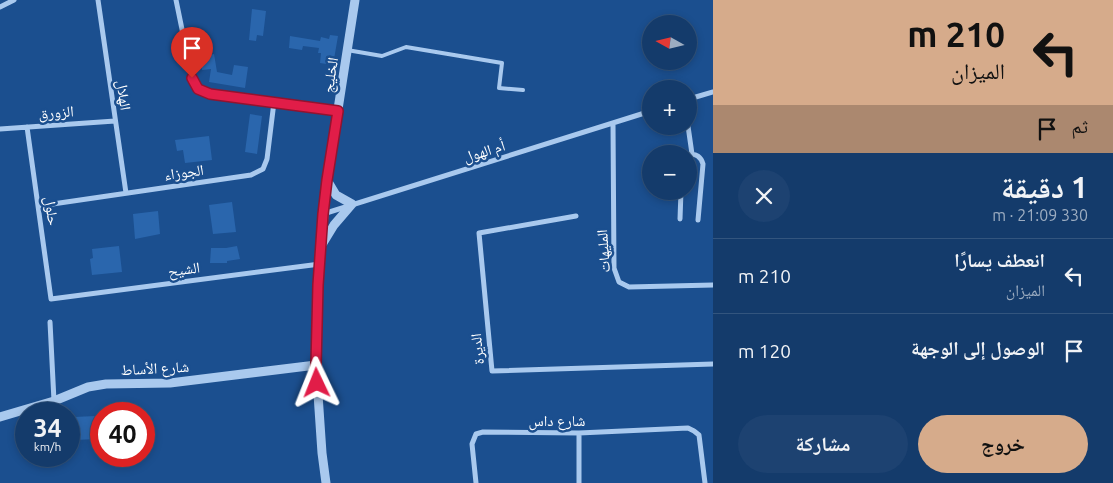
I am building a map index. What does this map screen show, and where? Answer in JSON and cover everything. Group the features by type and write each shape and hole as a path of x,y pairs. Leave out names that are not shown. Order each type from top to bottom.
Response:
{"street":[{"path":"0,7 14,0"},
{"name":"الهلال","path":"98,0 126,193"},
{"path":"176,0 192,78 198,89 210,94 338,111"},
{"name":"الخليج","path":"326,483 316,365 323,214 355,0"},
{"path":"697,97 713,92"},
{"name":"الجوزاء","path":"39,206 251,175 263,169 267,159 274,102"},
{"name":"أم الهول","path":"323,214 642,114"},
{"name":"الزورق","path":"0,129 115,121"},
{"name":"المليهات","path":"613,123 614,268 619,282 629,287 713,285"},
{"name":"حلول","path":"27,127 51,299"},
{"path":"697,156 703,164 698,220"},
{"path":"321,248 334,225 352,204 336,194 327,180"},
{"path":"680,220 681,200"},
{"name":"الديرة","path":"576,216 479,233 492,371 713,364"},
{"name":"الشيح","path":"51,299 320,264"},
{"path":"50,322 54,400"},
{"name":"شارع الأساط","path":"0,417 88,387 106,384 170,383 316,365"},
{"name":"شارع داس","path":"476,483 472,444 476,434 483,432 579,433 688,428 694,430 698,435 705,483"},
{"path":"579,433 579,483"}],"lane":[{"path":"348,50 382,56 406,47 502,63 499,88 523,90"}],"building":[{"path":"252,9 266,11 263,36 257,35 256,41 249,40"},
{"path":"330,35 338,36 333,65 320,63 321,53 318,53 319,48 303,46 302,50 289,48 290,36 320,41 321,37 329,39"},
{"path":"214,54 217,72 232,75 234,65 248,67 245,88 209,82 211,69 202,70 200,57"},
{"path":"250,114 262,116 257,154 245,152"},
{"path":"209,136 212,160 185,163 183,150 177,151 175,140"},
{"path":"232,202 236,232 213,234 209,205"},
{"path":"158,211 160,234 135,239 133,214"},
{"path":"119,246 122,272 92,275 90,259 93,258 92,249"},
{"path":"237,246 240,259 227,261 227,263 210,263 211,248"},
{"path":"90,416 90,439 80,440 80,417"}],"route":[{"path":"192,78 198,89 210,94 338,111 323,214 318,285 317,383"}]}
